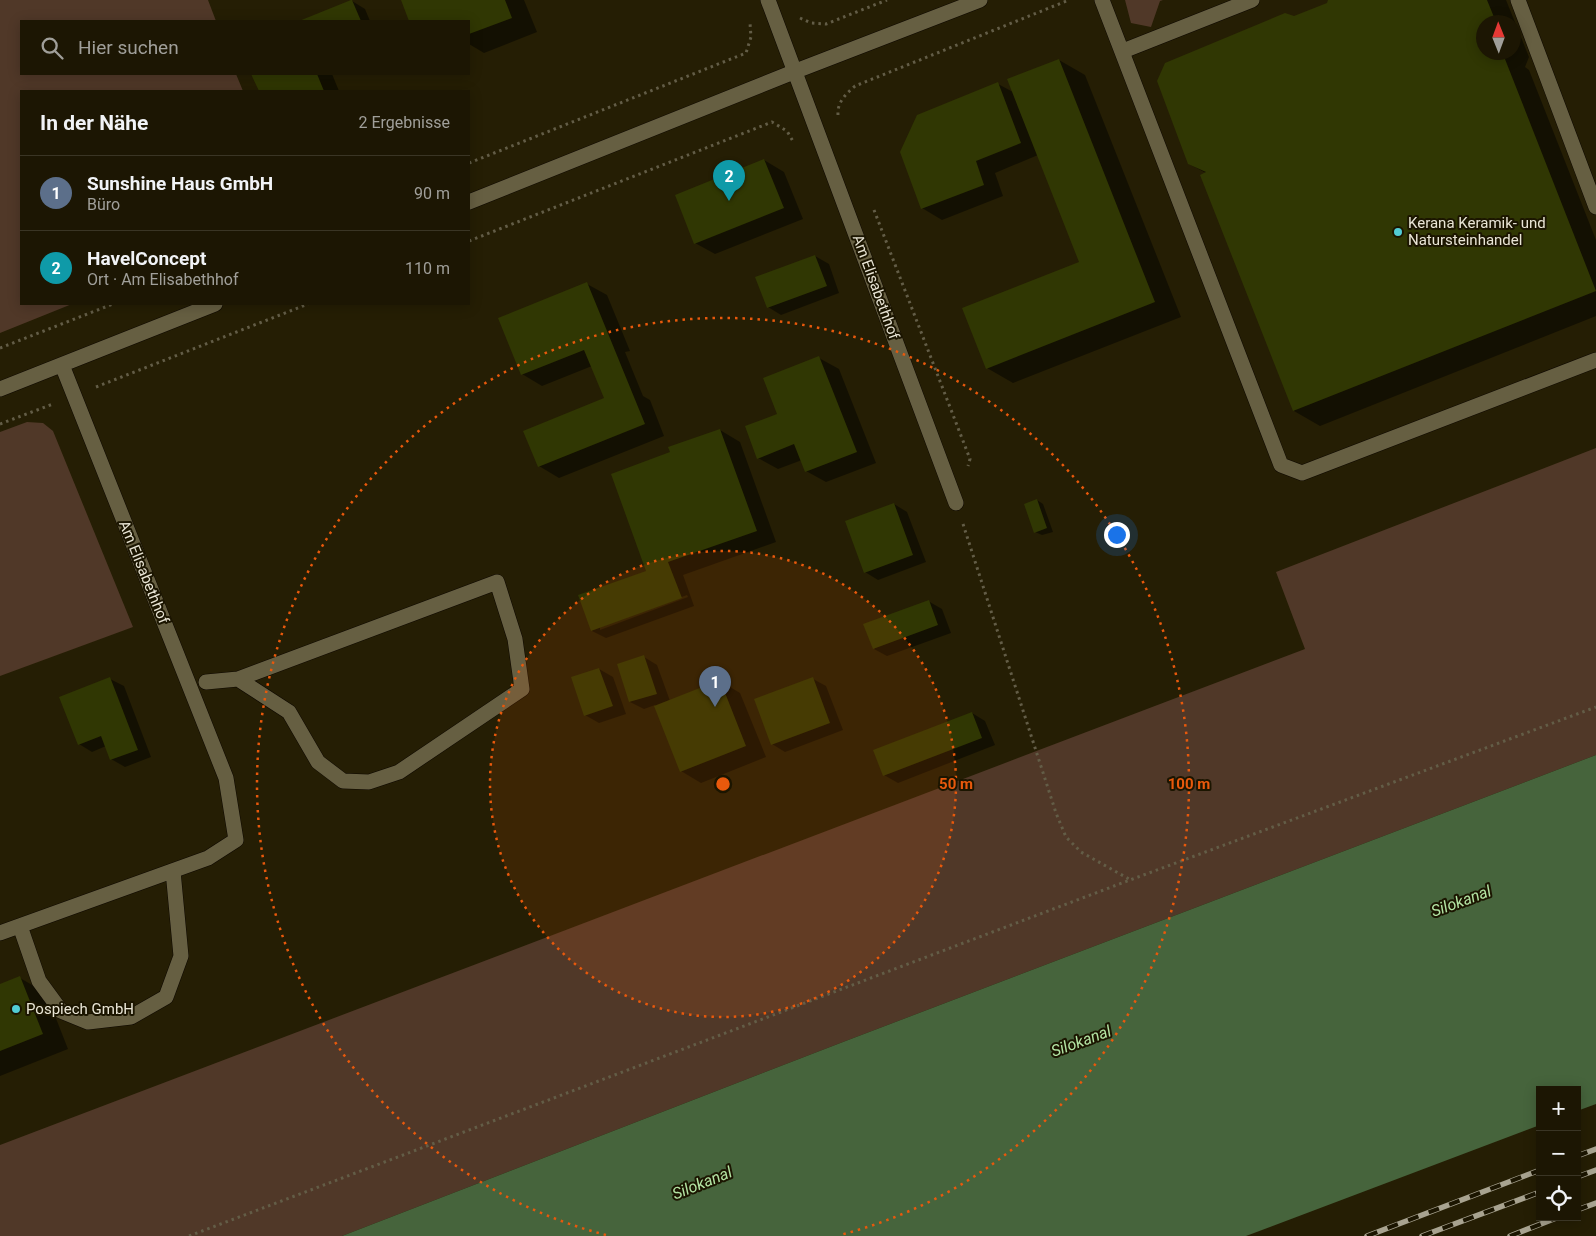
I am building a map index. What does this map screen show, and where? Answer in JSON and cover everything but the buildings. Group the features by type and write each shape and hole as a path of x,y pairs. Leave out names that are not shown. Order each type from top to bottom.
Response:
{"street":[{"name":"Am Elisabethhof","path":"768,0 956,503"},
{"path":"470,202 796,71 980,0"},
{"path":"1102,0 1280,466 1302,473 1596,360"},
{"path":"1123,52 1252,0"},
{"path":"1518,0 1596,207"},
{"path":"0,389 212,305"},
{"name":"Am Elisabethhof","path":"62,365 226,778 236,840 208,858 173,871"},
{"path":"206,682 238,679 497,582 515,639 522,689 399,772 369,782 342,781 318,762 289,712 238,679"},
{"path":"0,933 173,871 181,956 166,996 130,1017 88,1022 61,1011 39,981 20,926"}],"path":[{"path":"751,37 800,18 811,23 826,24 887,0"},
{"path":"840,122 837,113 841,99 855,86 1069,0"},
{"path":"470,163 746,53 751,37 750,19"},
{"path":"470,241 772,122 787,131 796,146"},
{"path":"872,204 970,459 956,503 1056,813 1066,837 1081,852 1130,880"},
{"path":"0,348 109,305"},
{"path":"0,424 305,305"},
{"path":"190,1236 1130,880 1596,707"}],"shaded area":[{"path":"0,0 208,0 216,20 20,20 20,75 236,75 243,90 20,90 20,305 70,305 0,333"},
{"path":"1125,0 1163,0 1160,1 1151,27 1131,23"},
{"path":"27,422 43,423 53,431 133,627 0,676 0,432"},
{"path":"1596,448 1596,755 843,1042 342,1236 0,1236 0,1145 1305,649 1276,572"}],"water":[{"name":"Silokanal","path":"1596,755 1596,1104 1581,1110 1581,1086 1536,1086 1536,1127 1246,1236 342,1236 843,1042"}],"railway":[{"path":"1581,1155 1596,1149"},
{"path":"1580,1176 1596,1170"},
{"path":"1367,1236 1536,1172"},
{"path":"1422,1236 1536,1193"},
{"path":"1581,1209 1596,1203"},
{"path":"1510,1236 1549,1221"}],"place":[{"name":"HavelConcept","path":"729,201"},
{"name":"Kerana Keramik- und Natursteinhandel","path":"1398,232"},
{"name":"Sunshine Haus GmbH","path":"715,707"},
{"name":"Pospiech GmbH","path":"16,1009"}]}
